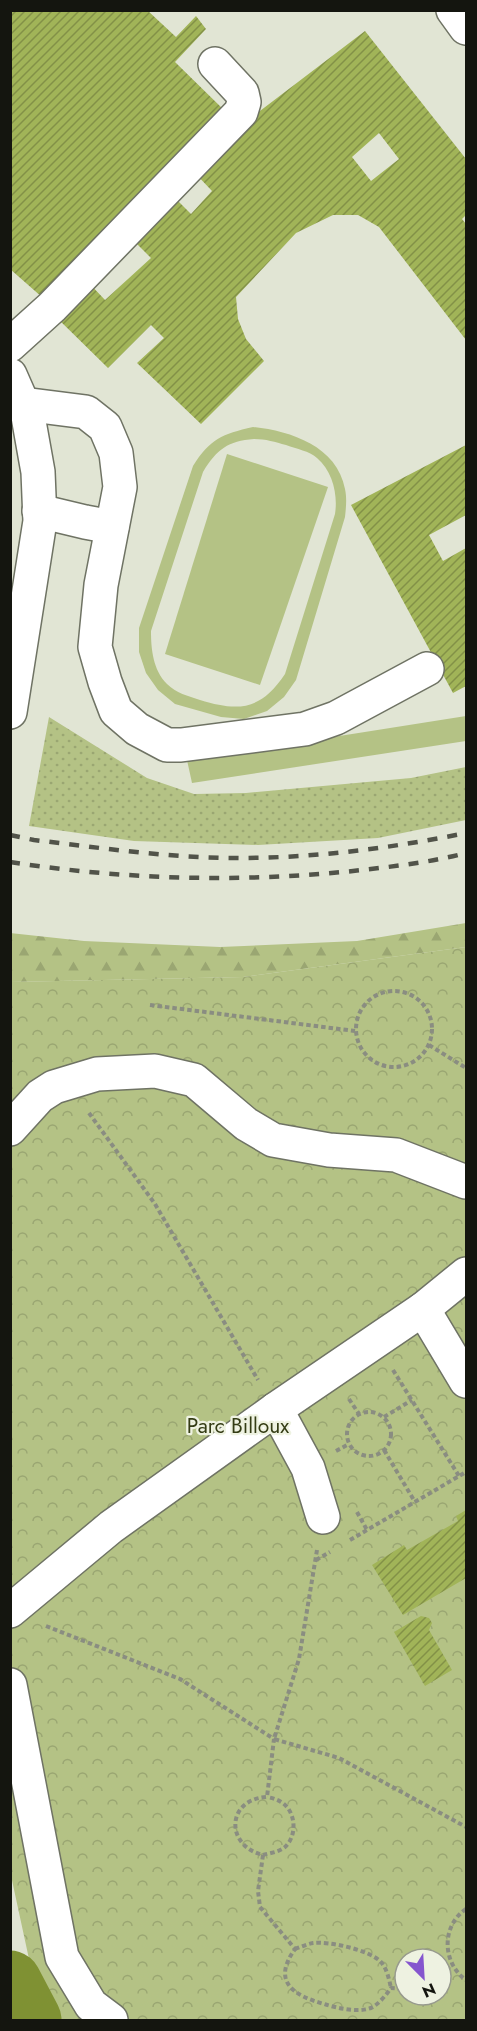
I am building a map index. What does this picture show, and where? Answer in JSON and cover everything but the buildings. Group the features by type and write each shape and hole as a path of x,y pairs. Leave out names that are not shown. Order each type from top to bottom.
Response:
{"street":[{"path":"453,10 466,28"},
{"path":"10,345 52,307 241,112 244,102 242,93 215,64"},
{"path":"10,712 40,521 38,472 28,416 17,390"},
{"path":"17,390 86,412 105,427 116,453 120,487 100,585 95,647 116,711 137,729 167,745 305,729 336,718 427,669"},
{"path":"39,511 112,526"},
{"path":"10,1129 40,1096 54,1087 97,1074 155,1071 194,1080 246,1124 273,1140 329,1150 396,1155 466,1182"},
{"path":"10,1611 111,1527 276,1409 423,1309 466,1274"},
{"path":"423,1309 466,1381"},
{"path":"276,1409 308,1468 323,1517"},
{"path":"10,1685 62,1957 91,2005 111,2020"}],"path":[{"path":"391,991 415,997 431,1018 432,1034 429,1045 417,1060 392,1068 376,1063 361,1050 355,1031 358,1015 369,999 391,991"},
{"path":"150,1005 355,1031"},
{"path":"429,1045 466,1068"},
{"path":"67,1084 155,1204 276,1409"},
{"path":"375,1342 459,1476"},
{"path":"384,1417 412,1400"},
{"path":"372,1412 384,1417 391,1430 388,1445 384,1450 378,1454 364,1456 353,1449 347,1437 349,1423 359,1414 372,1412"},
{"path":"384,1450 415,1502"},
{"path":"341,1545 466,1472"},
{"path":"267,1797 274,1739 299,1659 323,1517"},
{"path":"315,1560 333,1550"},
{"path":"42,1624 180,1679 274,1739 339,1758 466,1827"},
{"path":"267,1797 285,1804 294,1820 291,1840 284,1848 263,1855 251,1852 242,1845 235,1827 236,1817 241,1808 249,1801 267,1797"},
{"path":"263,1855 258,1891 260,1907 295,1949"},
{"path":"447,1947 453,1922 466,1909"},
{"path":"313,1943 341,1945 375,1957 381,1962 388,1973 391,1988 370,2008 353,2010 333,2007 304,1999 291,1989 285,1977 285,1963 295,1949 313,1943"},
{"path":"453,1966 459,1975 466,1980"}],"green space":[{"path":"253,427 267,429 310,443 332,462 340,474 346,499 345,517 296,680 284,697 267,711 244,719 221,717 175,704 158,690 146,673 139,652 139,628 193,466 211,444 225,435","holes":["258,439 299,449 317,458 331,477 336,499 335,514 285,674 276,686 258,701 238,707 226,706 187,696 167,684 156,666 152,652 151,631 203,472 213,457 230,444"]},
{"path":"227,454 328,487 260,685 165,654"},
{"path":"466,716 466,741 192,783 187,760"},
{"path":"49,717 147,778 194,794 246,793 411,778 466,767 466,820 378,838 258,845 134,841 29,826"},
{"path":"466,923 466,947 243,977 11,982 10,933 84,941 220,947 357,941"},
{"name":"Parc Billoux","path":"466,947 466,2020 60,2020 45,2002 29,1959 10,1871 10,982 243,977"}],"waterway":[{"path":"10,1982 30,2020"}],"railway":[{"path":"10,835 136,852 239,858 353,851 466,833"},
{"path":"10,862 98,873 230,878 362,870 466,853"}]}
